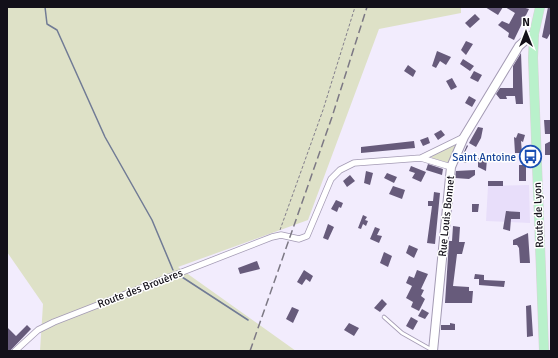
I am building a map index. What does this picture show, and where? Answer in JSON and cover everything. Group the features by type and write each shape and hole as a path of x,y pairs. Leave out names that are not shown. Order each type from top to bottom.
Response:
{"main road":[{"name":"Route de Lyon","path":"540,7 534,34 533,47 544,351"}],"street":[{"name":"Rue Louis Bonnet","path":"433,351 451,167 464,136 519,46 528,37 534,34"},
{"path":"420,158 464,136"},
{"path":"275,236 299,239 307,236 328,184 335,174 347,166 362,162 420,158 451,167"},
{"name":"Route des Brouères","path":"15,351 38,330 54,322 275,236"}],"lane":[{"path":"384,318 402,333 433,351"}],"path":[{"path":"275,236 323,110 355,7"}],"shaded area":[{"path":"529,185 530,223 486,221 488,186"}],"green space":[{"path":"7,7 461,7 461,13 379,29 308,220 178,267 296,351 40,351 43,304 7,252"},
{"path":"455,143 457,144 449,163 432,158 431,155"}],"building":[{"path":"485,7 503,7 498,15"},
{"path":"505,7 522,7 529,9 514,40 508,37 509,33 498,25 502,21 509,24 515,13"},
{"path":"548,7 551,7 551,32 547,39 542,37"},
{"path":"475,14 480,19 470,28 465,23"},
{"path":"466,41 473,44 466,55 461,50"},
{"path":"437,51 451,57 446,65 440,61 436,68 432,66"},
{"path":"521,53 523,104 516,104 515,96 506,96 507,99 500,99 496,94 500,88 513,88 513,66"},
{"path":"463,59 474,66 470,71 460,64"},
{"path":"408,65 416,71 413,77 404,71"},
{"path":"474,71 482,75 478,82 470,78"},
{"path":"452,78 457,87 451,90 446,81"},
{"path":"469,96 476,100 472,107 465,103"},
{"path":"544,120 551,120 551,134 545,134"},
{"path":"478,127 483,128 481,138 476,147 469,143"},
{"path":"441,130 445,135 438,140 434,134"},
{"path":"518,133 525,135 523,142 521,141 522,153 515,153 514,137 516,138"},
{"path":"428,137 430,143 423,146 420,140"},
{"path":"414,141 415,148 361,153 361,147"},
{"path":"551,141 551,155 545,155 545,144"},
{"path":"467,145 468,146 464,154 469,156 466,163 460,161"},
{"path":"478,158 487,159 486,171 478,167"},
{"path":"428,164 443,169 442,175 426,170"},
{"path":"519,165 526,165 526,181 519,181"},
{"path":"411,166 426,172 421,182 412,178 415,173 409,171"},
{"path":"475,170 475,175 469,179 455,178 456,171"},
{"path":"366,171 373,173 370,185 364,183"},
{"path":"387,173 397,177 394,183 384,178"},
{"path":"350,175 355,181 347,187 343,181"},
{"path":"488,181 503,181 503,186 488,186"},
{"path":"393,186 405,190 402,199 389,194"},
{"path":"434,192 440,193 435,244 427,243 432,206 428,206 428,201 433,201"},
{"path":"336,200 343,203 337,212 331,209"},
{"path":"472,204 479,204 478,212 472,212"},
{"path":"506,211 520,212 520,219 511,219 510,231 503,229"},
{"path":"363,215 367,217 365,220 368,221 366,226 363,224 361,229 358,228"},
{"path":"328,224 334,227 328,240 323,238"},
{"path":"453,226 460,227 459,242 465,242 462,254 457,254 453,286 469,287 469,291 473,291 472,303 445,303 449,241 452,241"},
{"path":"375,227 380,229 377,235 382,236 379,243 370,239"},
{"path":"528,233 530,263 520,263 519,248 517,245 513,245 513,240"},
{"path":"409,245 418,249 414,258 406,253"},
{"path":"384,252 392,256 388,267 380,263"},
{"path":"257,261 260,269 240,274 238,268"},
{"path":"304,270 313,276 310,282 306,279 302,285 297,282"},
{"path":"417,270 428,274 421,289 424,290 421,296 425,299 419,311 411,307 413,302 406,298 412,286 406,283 409,276 414,278"},
{"path":"475,274 484,275 484,280 505,281 504,287 479,285 479,279 474,279"},
{"path":"382,299 387,304 380,312 374,308"},
{"path":"531,305 533,336 527,337 526,306"},
{"path":"292,307 299,310 293,323 286,319"},
{"path":"422,309 429,313 425,319 418,316"},
{"path":"411,317 418,321 413,330 406,326"},
{"path":"349,323 359,328 354,336 344,330"},
{"path":"450,323 455,324 455,330 441,330 441,325 450,325"},
{"path":"27,325 31,329 10,351 7,351 7,327 16,336"}],"waterway":[{"path":"45,7 47,24 57,30 105,137 152,220 173,270"},
{"path":"182,277 248,320"}],"railway":[{"path":"250,351 332,117 367,7"}],"place":[{"name":"Saint Antoine","path":"531,157"}]}
